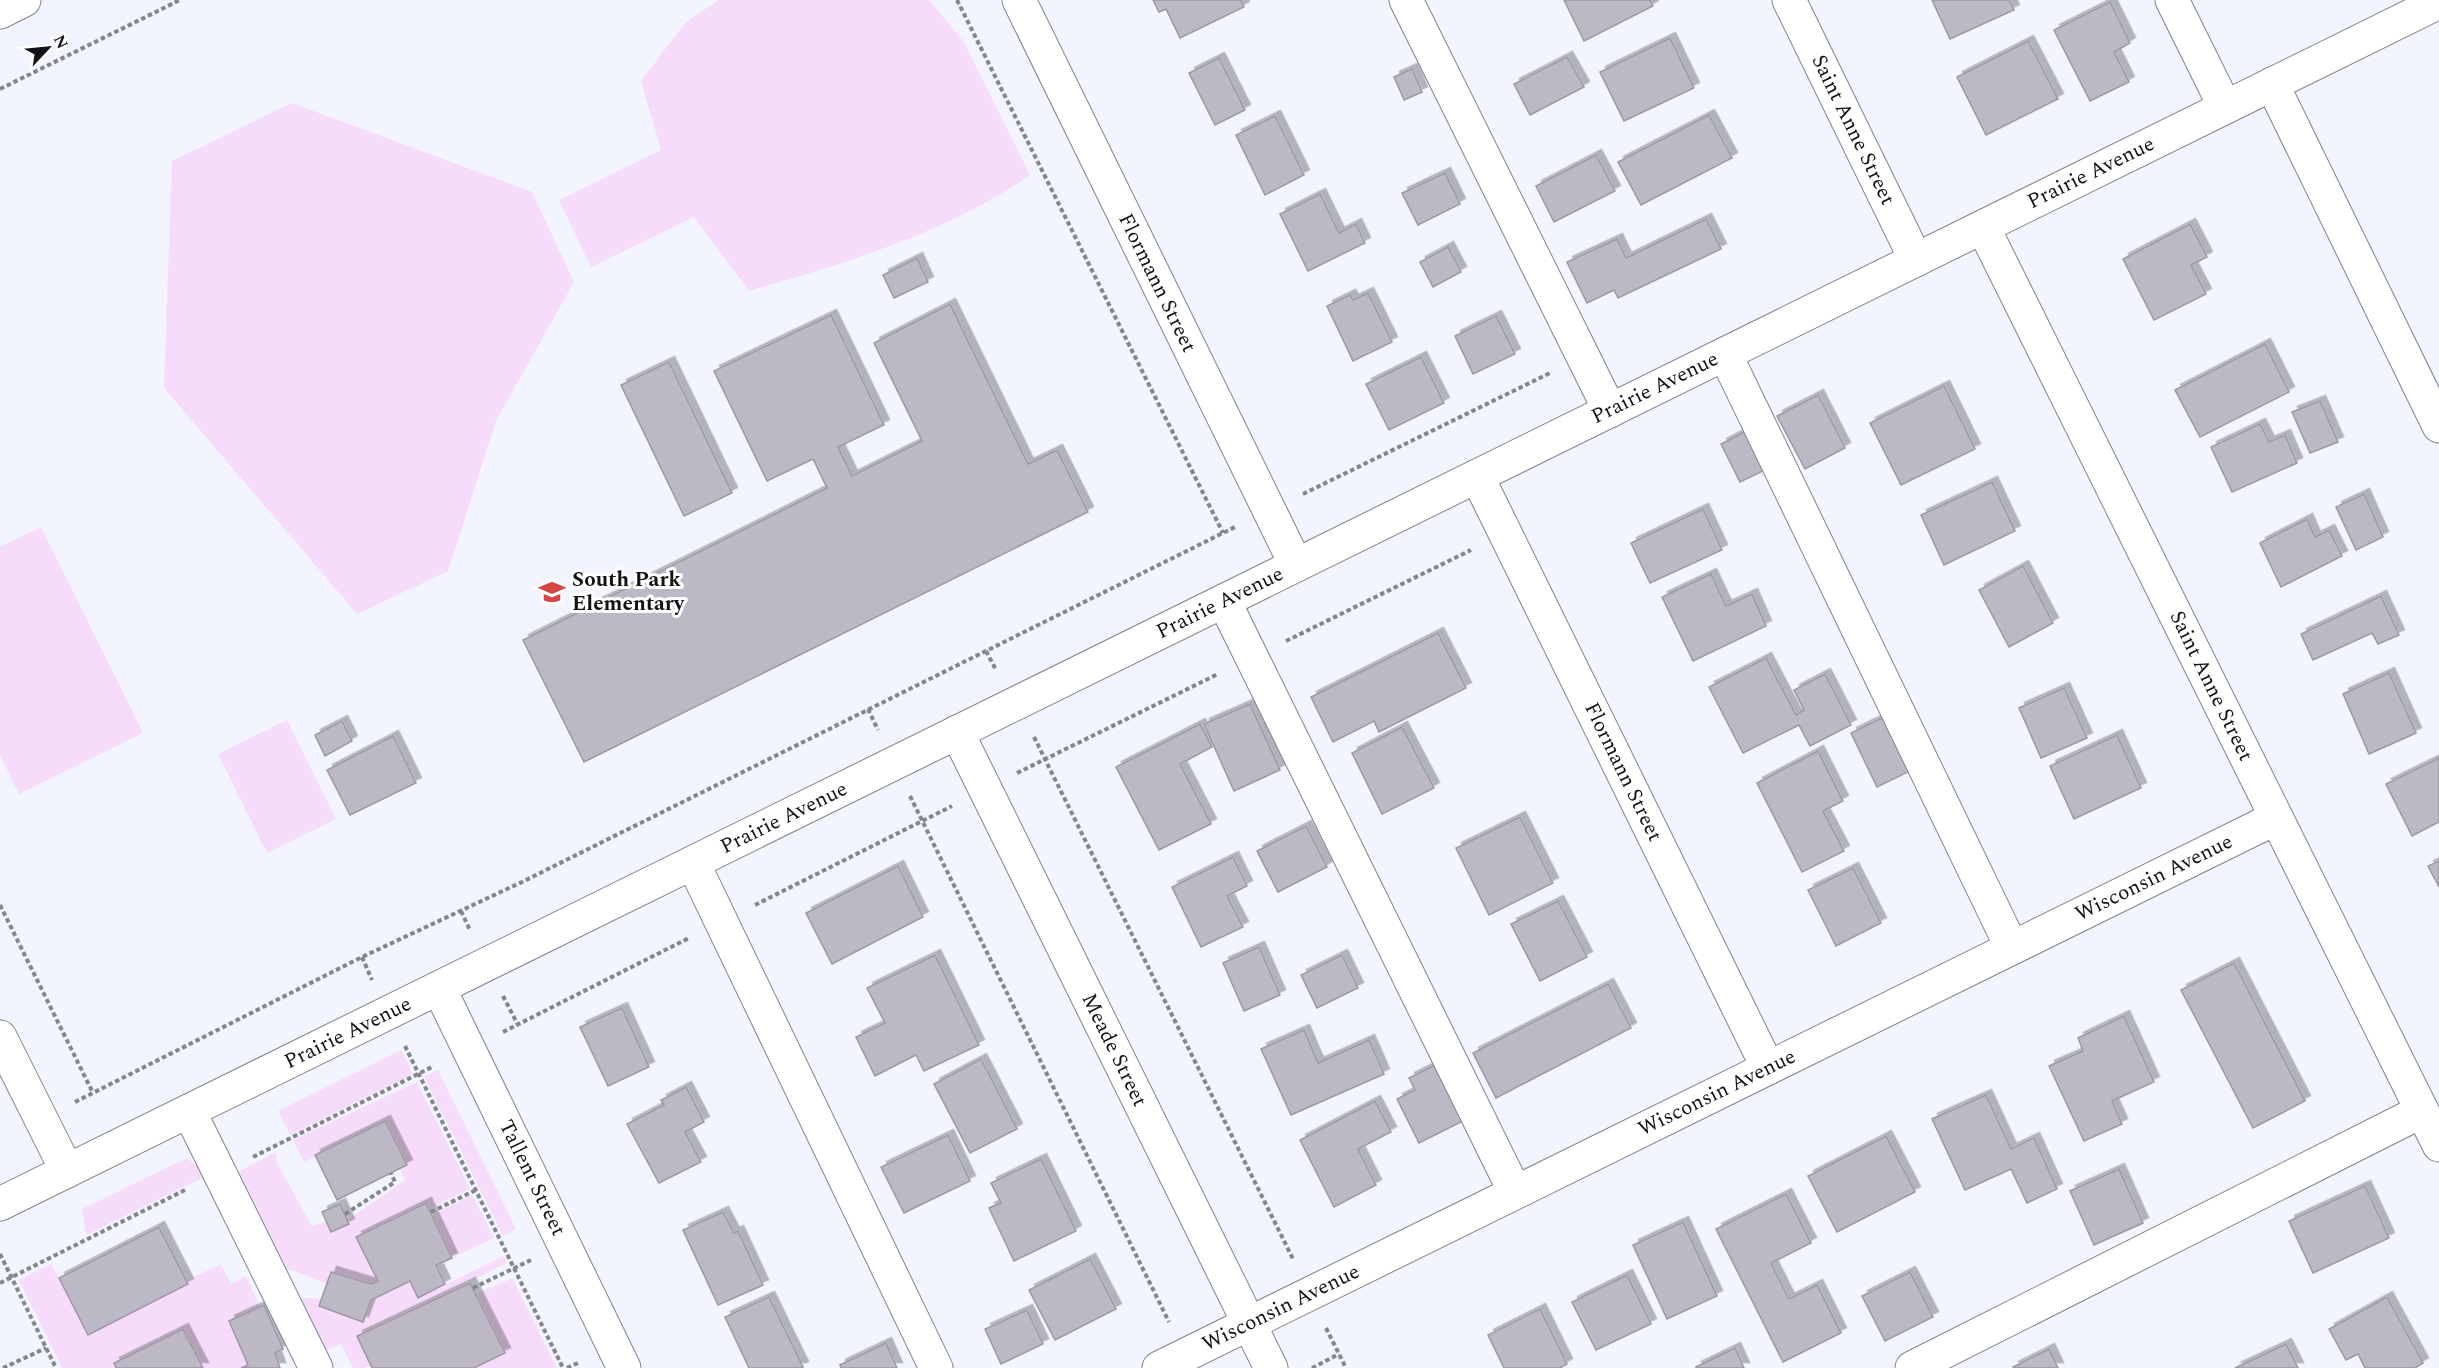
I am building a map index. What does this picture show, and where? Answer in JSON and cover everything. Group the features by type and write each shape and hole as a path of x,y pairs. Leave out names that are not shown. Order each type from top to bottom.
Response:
{"street":[{"path":"0,12 24,0"},
{"name":"Flormann Street","path":"1019,0 1296,565"},
{"path":"1406,0 1610,411"},
{"name":"Saint Anne Street","path":"1790,0 1916,260"},
{"path":"2172,0 2225,107"},
{"name":"Prairie Avenue","path":"0,1204 2439,2"},
{"path":"2272,84 2439,426"},
{"name":"Saint Anne Street","path":"1983,226 2439,1145"},
{"path":"1725,354 2012,948"},
{"name":"Flormann Street","path":"1477,476 1768,1068"},
{"path":"1224,601 1515,1192"},
{"name":"Meade Street","path":"957,732 1271,1368"},
{"name":"Wisconsin Avenue","path":"1172,1362 2276,818"},
{"path":"693,863 936,1368"},
{"name":"Tallent Street","path":"439,988 624,1368"},
{"path":"0,1037 67,1171"},
{"path":"189,1111 316,1368"},
{"path":"1912,1368 2422,1111"}],"path":[{"path":"0,88 180,0"},
{"path":"957,0 1223,533"},
{"path":"0,905 93,1093 362,957 522,882 1269,510 1583,357"},
{"path":"986,651 1046,759 1346,1368"},
{"path":"868,709 1172,1362"},
{"path":"362,957 563,1368"},
{"path":"0,1283 518,1025"},
{"path":"345,1214 395,1182 391,1173"},
{"path":"431,1212 476,1190"},
{"path":"473,1288 564,1244"},
{"path":"0,1254 56,1368"},
{"path":"3,1368 46,1348"},
{"path":"1312,1368 1339,1354"}],"shaded area":[{"path":"719,0 929,0 964,42 1030,175 965,214 930,230 859,257 749,291 694,217 591,267 559,200 661,150 641,81 686,22"},
{"path":"292,103 532,192 574,282 496,421 448,571 357,614 164,388 172,161"},
{"path":"41,527 143,733 19,794 0,755 0,547"},
{"path":"287,720 336,819 267,853 218,754"},
{"path":"401,1050 413,1074 290,1135 278,1111"},
{"path":"438,1070 516,1229 503,1236 424,1077"},
{"path":"417,1082 470,1189 429,1210 426,1203 356,1237 378,1281 371,1284 332,1272 327,1284 292,1270 279,1270 232,1175 276,1152 277,1163 312,1226 326,1222 331,1232 349,1224 349,1219 405,1180 400,1169 407,1165 385,1122 304,1162 293,1140"},
{"path":"187,1158 198,1167 204,1177 86,1235 82,1209"},
{"path":"472,1195 494,1238 452,1258 432,1215"},
{"path":"504,1256 507,1263 358,1336 371,1365 365,1368 353,1368 341,1344 320,1353 292,1297 322,1299 320,1307 363,1322 371,1300 410,1281 418,1298"},
{"path":"51,1264 88,1335 188,1284 186,1281 221,1264 231,1284 246,1276 260,1307 229,1321 248,1365 241,1368 203,1368 183,1329 114,1363 116,1368 62,1368 19,1280"},
{"path":"512,1278 557,1368 474,1368 505,1353 476,1294"}],"building":[{"path":"1153,0 1241,0 1244,7 1180,38 1166,9 1159,12"},
{"path":"1564,0 1650,0 1653,6 1584,41"},
{"path":"1932,0 2009,0 2014,10 1950,39"},
{"path":"2110,2 2130,43 2114,52 2129,82 2090,101 2054,30"},
{"path":"1670,38 1694,88 1624,121 1600,72"},
{"path":"2028,41 2058,99 1986,135 1957,77"},
{"path":"1567,57 1584,87 1530,115 1514,84"},
{"path":"1219,58 1245,110 1215,125 1189,73"},
{"path":"1412,69 1422,92 1404,100 1394,77"},
{"path":"1709,115 1732,158 1641,205 1618,162"},
{"path":"1275,116 1304,175 1265,195 1236,135"},
{"path":"1596,155 1615,191 1554,222 1536,186"},
{"path":"1445,173 1460,204 1418,225 1402,193"},
{"path":"1320,194 1339,233 1356,224 1365,243 1308,271 1280,214"},
{"path":"1706,219 1721,249 1618,298 1614,290 1587,303 1567,262 1617,239 1626,258"},
{"path":"2190,224 2207,257 2191,265 2206,294 2154,320 2123,259"},
{"path":"1448,247 1461,272 1433,287 1420,262"},
{"path":"917,258 928,282 894,298 883,275"},
{"path":"1368,293 1392,342 1353,361 1327,306 1350,295 1353,300"},
{"name":"South Park Elementary","path":"950,304 1028,464 1057,450 1088,512 584,762 523,640 827,488 813,459 767,481 714,371 831,315 884,425 838,447 852,476 922,441 874,343"},
{"path":"1496,316 1515,354 1473,374 1455,336"},
{"path":"2265,344 2289,392 2200,437 2175,390"},
{"path":"1421,357 1444,403 1389,430 1366,384"},
{"path":"669,362 732,493 684,516 621,385"},
{"path":"1944,386 1975,449 1901,485 1870,423"},
{"path":"1818,395 1845,448 1805,469 1777,416"},
{"path":"2320,401 2338,442 2310,453 2292,412"},
{"path":"2260,424 2269,442 2285,435 2297,463 2232,492 2211,447"},
{"path":"1752,428 1771,467 1740,482 1721,444"},
{"path":"1992,482 2015,531 1944,565 1921,515"},
{"path":"2364,494 2383,537 2356,550 2336,507"},
{"path":"1703,509 1722,550 1650,583 1631,543"},
{"path":"2307,519 2315,537 2329,530 2342,556 2281,587 2260,543"},
{"path":"2023,566 2053,623 2009,647 1979,590"},
{"path":"1711,574 1726,606 1752,594 1766,626 1693,661 1662,597"},
{"path":"2381,596 2399,635 2378,644 2372,633 2313,660 2301,634"},
{"path":"1438,633 1466,688 1379,732 1374,721 1333,742 1311,697"},
{"path":"1766,658 1796,715 1804,710 1794,690 1825,674 1851,725 1810,746 1799,725 1743,753 1709,687"},
{"path":"2389,673 2416,733 2369,754 2343,694"},
{"path":"2064,688 2087,738 2041,758 2019,708"},
{"path":"1250,704 1280,770 1234,791 1204,724"},
{"path":"1884,717 1910,771 1877,787 1851,733"},
{"path":"342,721 352,741 325,756 315,735"},
{"path":"1200,724 1212,747 1180,764 1211,824 1159,850 1116,767"},
{"path":"1402,727 1434,788 1382,814 1352,753"},
{"path":"2117,735 2141,788 2074,819 2050,766"},
{"path":"393,736 416,783 350,815 327,770"},
{"path":"1818,751 1843,801 1823,811 1844,851 1802,872 1757,783"},
{"path":"2439,758 2439,822 2412,836 2386,784"},
{"path":"1520,817 1553,883 1489,915 1456,848"},
{"path":"1306,826 1327,867 1278,892 1257,851"},
{"path":"1233,857 1247,886 1227,896 1243,927 1201,947 1172,887"},
{"path":"2439,861 2439,887 2428,866"},
{"path":"898,866 923,917 832,964 806,913"},
{"path":"1853,868 1881,923 1836,946 1808,890"},
{"path":"1558,901 1587,957 1540,981 1511,924"},
{"path":"1259,947 1280,995 1244,1011 1223,963"},
{"path":"935,955 979,1045 924,1071 916,1055 875,1076 856,1037 885,1023 867,988"},
{"path":"1342,955 1358,988 1317,1008 1301,975"},
{"path":"2234,963 2305,1101 2253,1128 2181,990"},
{"path":"1608,984 1631,1028 1496,1098 1473,1053"},
{"path":"622,1008 649,1067 608,1086 580,1027"},
{"path":"2124,1016 2154,1082 2112,1101 2122,1124 2084,1141 2049,1066 2083,1051 2078,1038"},
{"path":"1304,1030 1318,1063 1369,1040 1384,1074 1291,1115 1261,1049"},
{"path":"981,1059 1017,1129 970,1153 934,1084"},
{"path":"1435,1065 1463,1121 1419,1143 1397,1099 1415,1090 1409,1078"},
{"path":"686,1087 704,1122 685,1132 701,1162 659,1183 627,1124 664,1105 661,1100"},
{"path":"1986,1095 2011,1149 2034,1138 2057,1189 2027,1203 2011,1169 1965,1190 1932,1119"},
{"path":"1375,1101 1391,1132 1358,1149 1376,1185 1334,1207 1300,1140"},
{"path":"385,1121 407,1165 337,1200 315,1155"},
{"path":"948,1135 970,1181 904,1213 881,1167"},
{"path":"1886,1136 1915,1192 1837,1232 1808,1176"},
{"path":"1041,1159 1076,1231 1014,1261 989,1208 1001,1203 991,1183"},
{"path":"2119,1169 2143,1223 2094,1245 2070,1191"},
{"path":"2365,1186 2389,1238 2313,1273 2289,1221"},
{"path":"1786,1194 1811,1243 1771,1263 1789,1299 1817,1285 1841,1333 1783,1362 1716,1229"},
{"path":"426,1203 452,1258 436,1265 445,1284 418,1298 410,1281 371,1300 363,1322 319,1306 331,1272 371,1284 378,1281 356,1237"},
{"path":"340,1204 349,1224 331,1232 322,1212"},
{"path":"723,1212 734,1233 738,1231 763,1285 718,1305 683,1230"},
{"path":"1683,1222 1717,1296 1667,1319 1633,1245"},
{"path":"159,1227 188,1284 88,1335 59,1278"},
{"path":"1090,1259 1116,1309 1055,1340 1029,1290"},
{"path":"1910,1272 1933,1317 1885,1341 1862,1296"},
{"path":"1627,1275 1651,1324 1596,1350 1572,1302"},
{"path":"470,1283 505,1353 474,1368 372,1368 357,1336"},
{"path":"769,1297 803,1367 801,1368 749,1368 725,1317"},
{"path":"2387,1297 2423,1363 2415,1368 2365,1368 2358,1354 2346,1360 2329,1329"},
{"path":"264,1305 283,1349 275,1353 280,1368 241,1368 248,1365 229,1321"},
{"path":"1540,1309 1567,1364 1560,1368 1504,1368 1488,1335"},
{"path":"1027,1310 1043,1344 1001,1364 985,1329"},
{"path":"183,1329 203,1368 116,1368 114,1363"},
{"path":"886,1343 897,1368 841,1368 840,1365"},
{"path":"2286,1344 2298,1368 2235,1368"},
{"path":"1735,1348 1744,1368 1696,1368 1696,1367"},
{"path":"2049,1349 2058,1368 2013,1367"}],"place":[{"name":"South Park Elementary","path":"552,592"}]}
